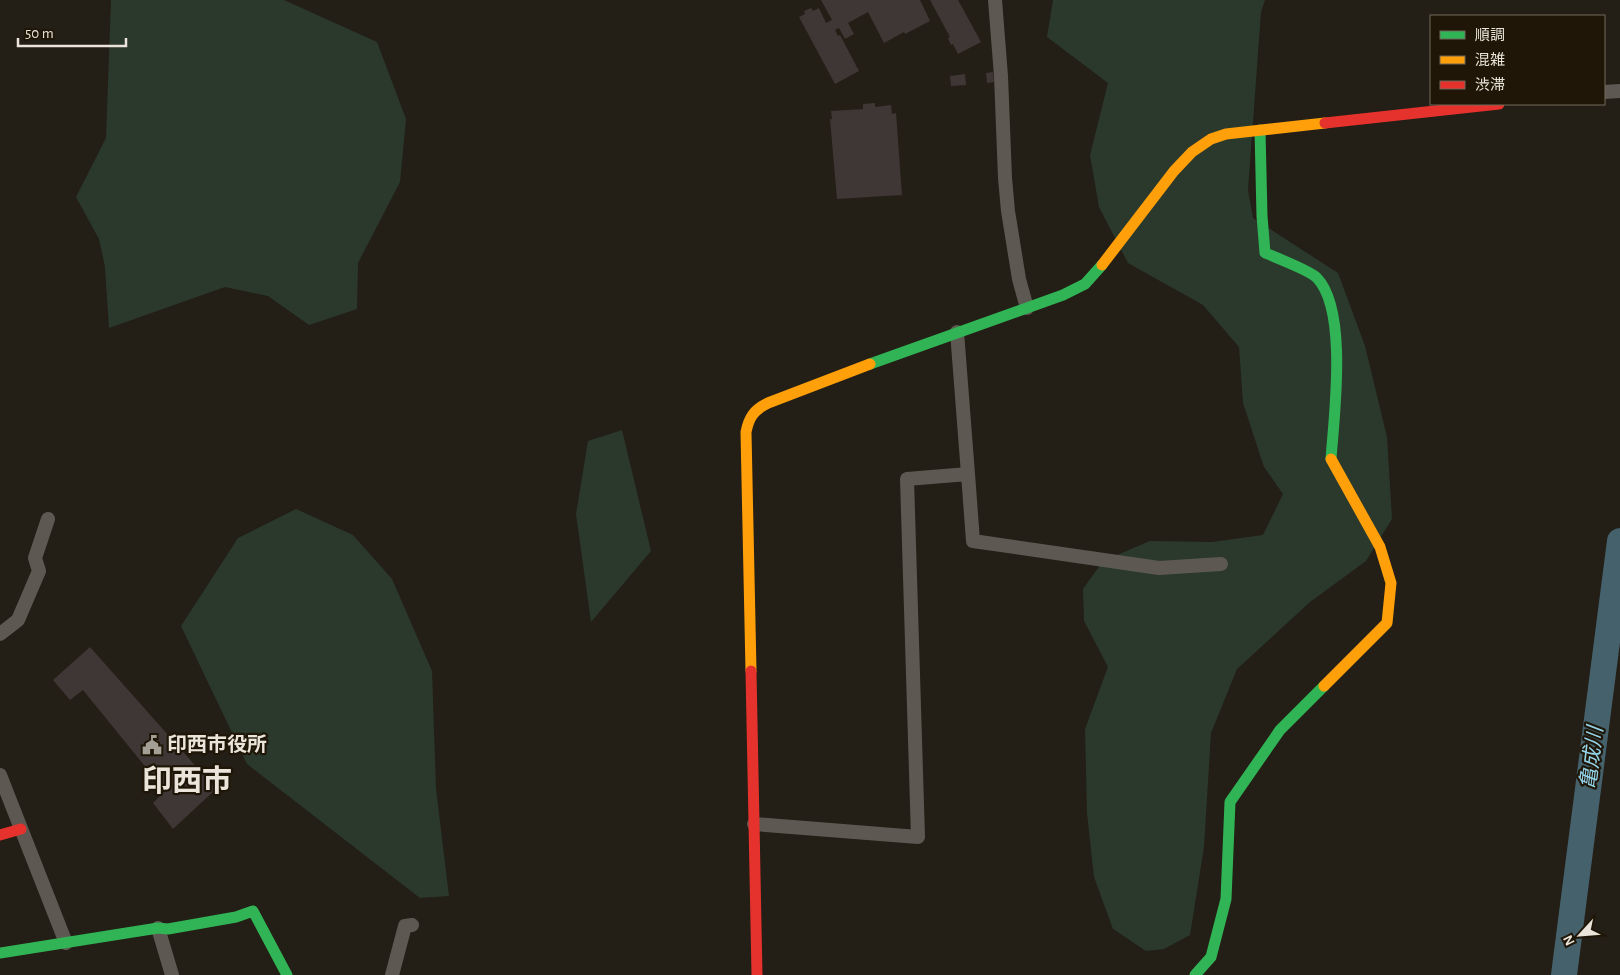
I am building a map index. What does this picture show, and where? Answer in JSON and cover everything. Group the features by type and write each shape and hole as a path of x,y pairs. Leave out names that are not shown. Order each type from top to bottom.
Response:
{"street":[{"path":"995,0 1008,211 1019,279 1027,308"},
{"path":"1605,92 1620,91"},
{"path":"757,975 746,432 749,417 756,409 775,400 957,332 1063,295 1085,284 1110,257 1174,171 1192,152 1211,139 1219,136 1260,130 1491,105"},
{"path":"1195,975 1211,957 1226,900 1230,802 1280,730 1387,624 1391,583 1380,547 1331,460 1338,368 1332,303 1317,277 1265,253 1260,130"},
{"path":"957,332 973,541 1159,568 1221,564"},
{"path":"754,824 918,837 907,479 968,474"},
{"path":"0,634 18,620 39,572 35,558 48,519"},
{"path":"0,775 66,943"},
{"path":"0,835 21,829"},
{"path":"0,953 158,928 168,929 236,917 253,911 287,975"},
{"path":"392,975 405,926 412,925"},
{"path":"158,928 172,975"}],"green space":[{"path":"111,0 284,0 377,42 406,119 400,182 358,263 357,309 309,325 268,296 225,287 109,328 105,267 99,239 76,197 106,138"},
{"path":"1053,0 1265,0 1261,12 1248,190 1253,218 1338,273 1365,346 1387,437 1392,519 1366,561 1310,602 1237,669 1211,733 1204,847 1190,935 1164,949 1146,951 1113,929 1094,877 1087,813 1085,729 1108,667 1084,621 1083,589 1103,561 1150,541 1212,542 1263,535 1283,494 1264,467 1243,403 1239,347 1203,305 1128,263 1099,207 1090,155 1108,83 1047,37"},
{"path":"622,430 651,551 591,622 576,514 588,441"},
{"path":"296,509 353,535 392,579 432,671 436,789 449,896 420,898 247,764 181,626 238,538"}],"building":[{"path":"821,0 920,0 930,21 884,43 868,12 848,23 854,34 845,39 839,28 835,30 838,36 840,35 859,71 835,84 799,17 805,14 804,11 811,8 813,11 819,8 826,23 832,20"},
{"path":"930,0 958,0 981,42 958,54 953,44 951,45 948,38 950,37"},
{"path":"993,72 994,82 987,83 986,73"},
{"path":"965,74 966,85 951,86 950,76"},
{"path":"875,103 875,107 891,105 892,114 896,113 902,195 837,199 830,119 832,119 831,111 863,109 863,104"},
{"name":"印西市役所","path":"90,647 216,789 173,829 153,803 165,791 83,690 70,700 53,680"}],"waterway":[{"name":"亀成川","path":"1564,975 1620,541"}],"traffic: fast":[{"path":"1260,130 1265,253 1314,275 1327,293 1333,314 1337,364 1331,459"},
{"path":"870,364 1063,295 1085,284 1102,265"},
{"path":"1195,975 1211,957 1226,899 1230,802 1280,730 1324,686"},
{"path":"0,953 158,928 168,929 236,917 253,911 287,975"}],"traffic: slow":[{"path":"1102,265 1174,171 1192,152 1211,139 1226,134 1325,123"},
{"path":"751,671 746,432 749,422 753,414 768,403 870,364"},
{"path":"1324,686 1387,623 1391,583 1380,547 1331,459"}],"traffic: jam":[{"path":"1325,123 1490,105"},
{"path":"751,671 757,975"},
{"path":"0,835 21,829"}],"place":[{"name":"印西市役所","path":"152,745"}],"district":[{"name":"印西市","path":"187,782"}]}
